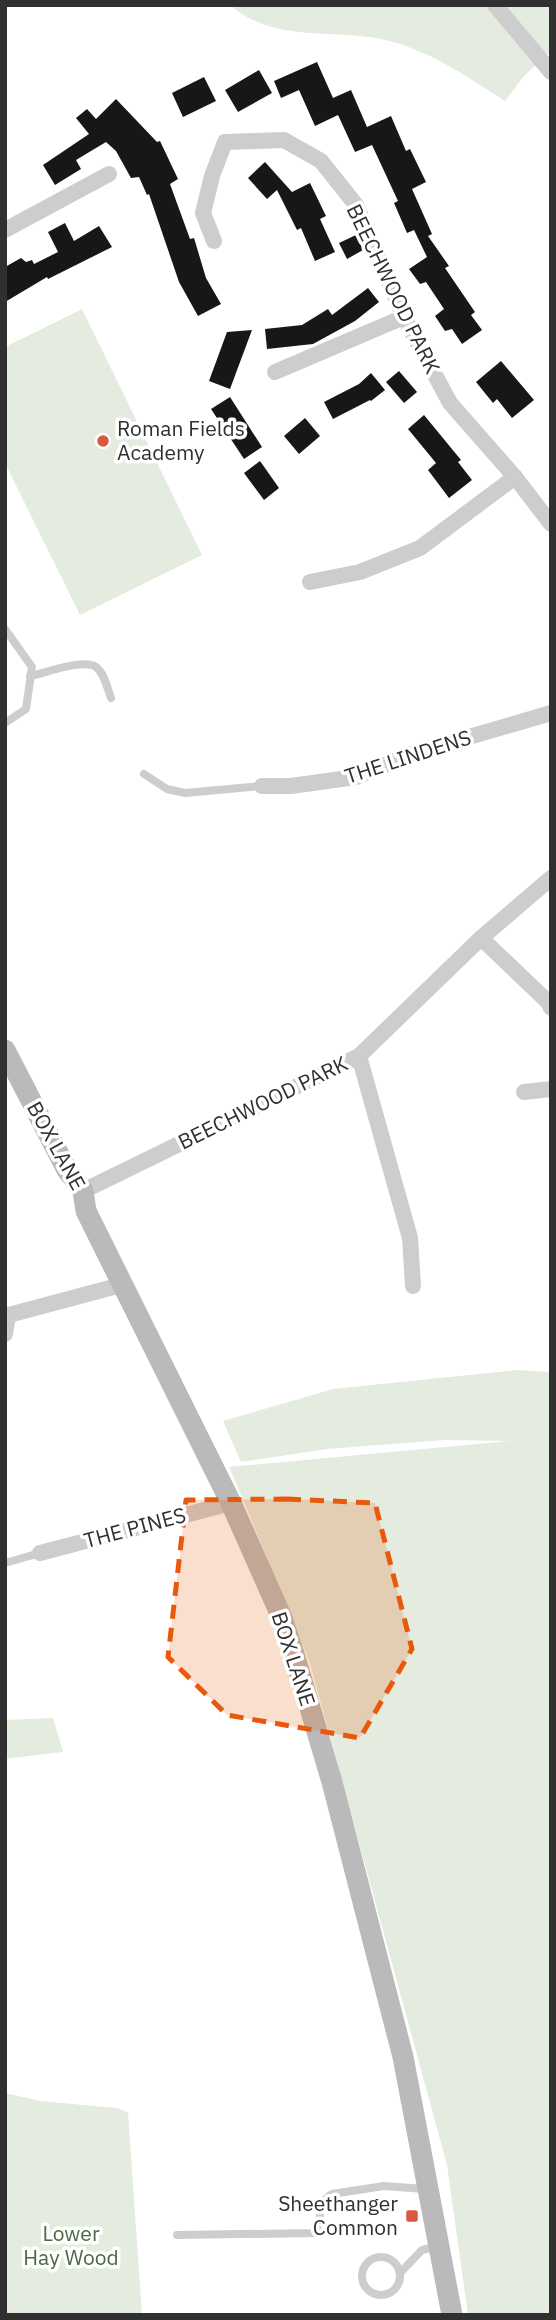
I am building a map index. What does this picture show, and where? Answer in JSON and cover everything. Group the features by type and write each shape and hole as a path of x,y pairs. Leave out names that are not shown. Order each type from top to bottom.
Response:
{"main road":[{"name":"BOX LANE","path":"5,1050 67,1170 83,1191 86,1210 230,1503 282,1618 330,1774 403,2057 452,2315"}],"street":[{"path":"495,5 551,72"},
{"name":"BEECHWOOD PARK","path":"214,241 203,213 212,176 225,142 284,140 321,161 356,205 404,317 450,403 515,477 551,524"},
{"path":"5,230 110,174"},
{"path":"275,372 404,317"},
{"path":"310,582 360,572 420,548 515,477"},
{"name":"THE LINDENS","path":"262,786 291,786 356,777 414,753 551,713"},
{"name":"BEECHWOOD PARK","path":"83,1191 359,1056 481,937 551,878"},
{"path":"481,937 551,1008"},
{"path":"359,1056 411,1238 413,1286"},
{"path":"524,1093 551,1089"},
{"path":"5,1334 7,1316 121,1285"},
{"name":"THE PINES","path":"40,1553 230,1503"}],"lane":[{"path":"5,629 32,667 26,709 5,723"},
{"path":"30,677 86,663 95,666 103,674 111,698"},
{"path":"144,774 167,789 185,793 262,786"},
{"path":"5,1563 40,1553"},
{"path":"177,2235 316,2234 320,2230 320,2206 324,2198 332,2194 383,2186 428,2189"},
{"path":"400,2273 395,2262 383,2256 377,2257 371,2259 363,2268 362,2280 369,2291 387,2294 397,2286 400,2273 422,2250 439,2246"}],"highlighted area":[{"path":"287,1499 375,1503 412,1649 360,1738 227,1715 168,1657 186,1500"}],"green space":[{"path":"230,5 551,5 551,51 524,76 505,101 448,65 417,50 385,40 285,30 247,17"},
{"path":"82,309 202,555 80,615 5,463 5,347"},
{"path":"517,1370 551,1372 551,2315 468,2315 447,2165 310,1663 229,1467 511,1441 444,1440 327,1449 241,1462 223,1421 333,1389"},
{"path":"53,1718 63,1752 5,1759 5,1720"},
{"name":"Lower Hay Wood","path":"5,2093 40,2101 116,2108 128,2112 142,2315 5,2315"}],"building":[{"path":"317,62 333,98 351,90 367,127 391,116 406,151 410,149 426,182 412,189 432,234 428,236 449,266 445,268 475,312 471,315 482,330 462,344 452,329 445,331 435,316 444,309 426,282 420,284 409,269 427,257 414,230 407,233 394,203 398,201 372,145 355,152 338,115 315,126 299,90 281,98 274,81"},
{"path":"259,70 272,93 238,112 225,90"},
{"path":"204,77 216,101 183,117 172,93"},
{"path":"116,99 157,142 160,141 178,179 170,184 190,239 194,238 206,278 221,304 198,316 179,282 149,194 147,195 139,177 131,178 116,151 106,142 76,160 81,169 55,185 43,165 89,134 76,118 87,109 96,119"},
{"path":"265,162 292,192 310,183 326,216 320,219 335,252 315,261 301,228 297,230 277,190 267,199 248,178"},
{"path":"65,223 74,241 99,226 112,247 48,279 47,277 5,302 5,267 21,258 26,262 32,260 34,264 58,252 48,232"},
{"path":"356,235 363,250 347,259 339,243"},
{"path":"368,288 379,302 355,321 313,344 267,349 265,329 302,325 328,309 332,315"},
{"path":"252,330 230,389 209,381 227,332"},
{"path":"501,361 534,400 512,418 497,399 493,403 476,382"},
{"path":"399,371 417,392 404,403 386,382"},
{"path":"371,373 385,390 371,401 333,419 324,402 359,384"},
{"path":"230,397 262,447 244,459 211,409"},
{"path":"424,415 461,460 458,462 472,480 449,498 428,470 436,463 408,429"},
{"path":"305,418 320,436 299,454 284,436"},
{"path":"260,461 279,488 264,500 244,473"}],"place":[{"name":"Roman Fields Academy","path":"103,441"},
{"name":"Sheethanger Common","path":"412,2216"}]}
